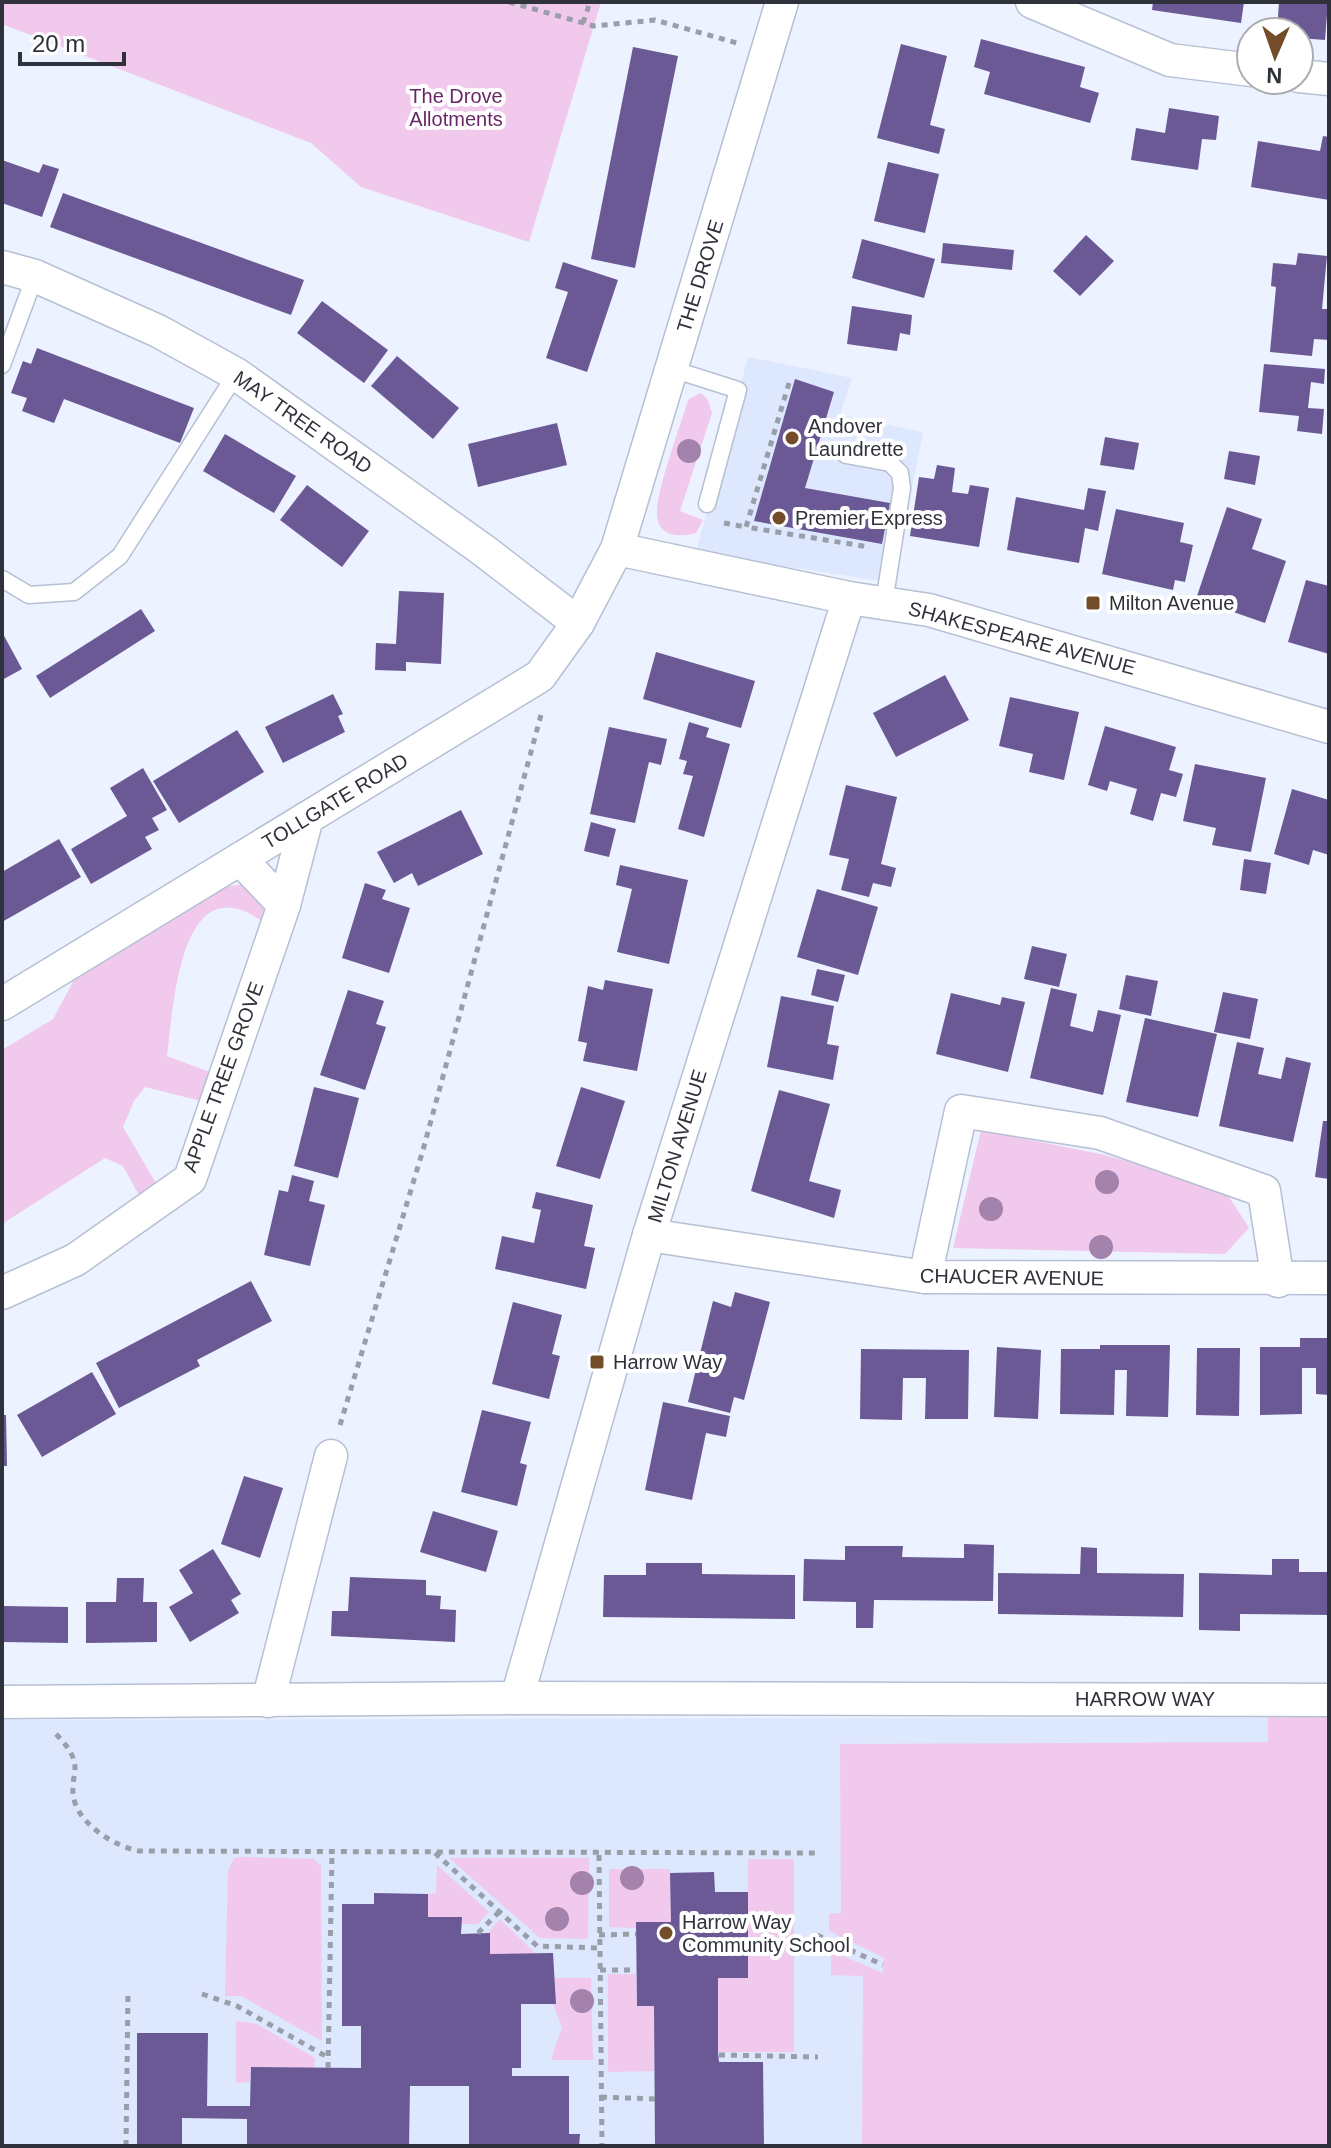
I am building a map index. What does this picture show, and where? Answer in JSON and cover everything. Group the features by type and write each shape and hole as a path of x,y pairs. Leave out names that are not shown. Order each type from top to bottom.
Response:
{"street":[{"name":"THE DROVE","path":"617,549 782,2"},
{"path":"1032,2 1170,60 1235,68"},
{"name":"MAY TREE ROAD","path":"2,267 35,276 158,331 236,374 483,550 578,623"},
{"name":"SHAKESPEARE AVENUE","path":"617,549 849,598 929,610 1329,727"},
{"name":"TOLLGATE ROAD","path":"2,1004 540,676 578,623 617,549"},
{"name":"MILTON AVENUE","path":"517,1698 649,1235 849,598"},
{"name":"APPLE TREE GROVE","path":"2,1293 75,1260 190,1179 284,905 307,818"},
{"path":"240,859 284,905"},
{"path":"925,1277 961,1111 1100,1133 1264,1191 1278,1281"},
{"name":"CHAUCER AVENUE","path":"649,1235 925,1277 1278,1281 1329,1278"},
{"path":"268,1701 331,1456"},
{"name":"HARROW WAY","path":"2,1702 517,1698 1329,1700"}],"lane":[{"path":"2,365 35,276"},
{"path":"672,369 738,390 707,504"},
{"path":"2,579 29,595 74,592 120,556 236,374"},
{"path":"846,455 890,463 900,473 902,488 884,603"}],"path":[{"path":"509,2 594,26 655,20 768,51"},
{"path":"583,23 590,2"},
{"path":"789,383 746,527 878,548"},
{"path":"331,1456 423,1150 542,721 540,676"},
{"path":"76,1783 74,1801 79,1812 113,1843 127,1849 599,1855 818,1853"},
{"path":"328,2068 332,1853"},
{"path":"435,1853 537,1946 599,1948"},
{"path":"599,1855 602,2146"},
{"path":"478,1933 499,1912"},
{"path":"599,1935 636,1934"},
{"path":"817,1935 883,1965"},
{"path":"600,1970 636,1970"},
{"path":"126,2146 128,1992"},
{"path":"202,1994 237,2006 329,2058"},
{"path":"719,2055 818,2057"},
{"path":"601,2097 655,2099"}],"shaded area":[{"path":"748,357 852,378 840,415 923,432 893,583 696,552"},
{"name":"Harrow Way Community School","path":"1329,1717 1329,2146 2,2146 2,1720"}],"green space":[{"name":"The Drove Allotments","path":"2,2 601,2 529,242 361,187 311,143 2,24"},
{"path":"700,393 707,398 712,413 680,511 703,520 696,533 671,534 658,523 657,505 688,400"},
{"path":"228,886 250,887 268,905 267,925 238,909 216,910 199,923 187,945 173,1003 167,1056 218,1075 209,1103 145,1087 134,1101 123,1127 160,1190 141,1199 123,1166 105,1158 2,1224 2,1050 53,1019 74,980"},
{"path":"981,1130 1105,1155 1224,1189 1249,1228 1225,1254 953,1248"},
{"path":"1268,1717 1329,1717 1329,2146 862,2146 863,1976 831,1975 831,1951 883,1973 884,1958 829,1931 829,1914 841,1913 840,1744 1268,1742"},
{"path":"234,1858 314,1859 321,1866 322,2041 241,1996 225,1996 228,1871"},
{"path":"449,1858 589,1858 588,1939 540,1938"},
{"path":"748,1859 794,1859 794,2052 718,2052 718,1978 748,1977"},
{"path":"437,1865 489,1912 478,1924 461,1924 461,1917 428,1917 428,1894 436,1893"},
{"path":"609,1869 670,1869 671,1922 636,1922 636,1928 609,1927"},
{"path":"500,1919 536,1954 490,1954 487,1934"},
{"path":"608,1974 636,1974 637,2006 654,2006 654,2071 608,2072"},
{"path":"554,1978 591,1978 593,2060 551,2060 562,2027 553,2004"},
{"path":"236,2021 257,2024 315,2058 314,2068 251,2067 250,2082 236,2083"}],"building":[{"path":"1153,2 1244,2 1242,16 1235,16 1235,22 1152,10"},
{"path":"1279,2 1328,2 1325,40 1315,39 1315,16 1278,16"},
{"path":"981,39 1085,67 1080,87 1099,93 1090,123 984,94 990,72 974,67"},
{"path":"901,44 947,56 930,125 945,129 939,154 877,138"},
{"path":"633,47 678,56 635,268 591,259"},
{"path":"1169,108 1219,116 1216,140 1202,139 1198,170 1131,160 1136,128 1165,133"},
{"path":"1323,136 1329,137 1329,200 1251,187 1258,141 1320,151"},
{"path":"2,160 39,173 43,164 59,169 42,217 2,203"},
{"path":"888,162 939,174 925,233 874,221"},
{"path":"63,193 304,280 291,315 50,227"},
{"path":"1086,235 1114,261 1080,296 1053,271"},
{"path":"862,239 935,259 924,298 852,278"},
{"path":"943,243 1014,250 1012,270 941,263"},
{"path":"1298,253 1327,256 1322,309 1329,309 1329,340 1314,339 1312,356 1270,352 1276,287 1271,286 1273,263 1296,265"},
{"path":"563,262 618,280 587,372 546,358 568,292 555,288"},
{"path":"322,301 388,350 364,383 297,333"},
{"path":"852,306 912,315 910,335 900,333 897,351 847,344"},
{"path":"37,348 194,408 180,443 64,399 54,423 22,411 27,398 11,393 23,361 31,364"},
{"path":"397,356 459,408 433,439 371,386"},
{"path":"1264,364 1325,369 1324,384 1311,382 1308,408 1324,409 1322,434 1297,431 1299,416 1259,412"},
{"path":"795,379 834,392 805,488 890,503 882,544 754,521"},
{"path":"557,423 567,465 478,487 468,444"},
{"path":"225,434 296,476 274,513 203,471"},
{"path":"1105,437 1139,443 1134,470 1100,465"},
{"path":"1229,451 1260,456 1255,485 1224,479"},
{"path":"937,465 955,468 952,492 968,494 970,485 989,488 979,547 910,536 919,477 934,479"},
{"path":"307,485 369,531 342,567 280,520"},
{"path":"1088,488 1106,491 1098,531 1085,528 1079,563 1007,550 1016,497 1084,510"},
{"path":"1227,507 1262,519 1252,549 1286,561 1265,623 1196,599"},
{"path":"1116,509 1184,523 1180,542 1193,545 1185,582 1175,580 1173,590 1102,574"},
{"path":"1306,580 1329,586 1329,654 1288,642"},
{"path":"399,591 444,593 441,664 406,662 406,671 375,670 376,643 396,644"},
{"path":"141,609 155,631 50,698 36,676"},
{"path":"2,632 22,669 2,680"},
{"path":"656,652 755,681 741,728 643,699"},
{"path":"945,675 969,720 896,757 873,713"},
{"path":"333,694 343,714 338,716 345,732 283,763 265,727"},
{"path":"1010,697 1079,712 1064,780 1029,772 1033,754 999,746"},
{"path":"689,722 709,728 706,737 730,744 704,837 678,829 693,776 683,774 687,761 679,759"},
{"path":"1105,726 1176,747 1169,770 1183,774 1176,797 1161,793 1153,821 1130,814 1137,789 1110,781 1107,791 1088,785"},
{"path":"609,727 667,739 661,765 649,762 635,823 590,814"},
{"path":"237,730 264,772 179,823 153,781"},
{"path":"1195,764 1266,778 1251,852 1212,845 1216,828 1183,821"},
{"path":"143,768 167,810 152,818 159,830 145,837 152,849 91,884 71,849 127,816 110,788"},
{"path":"846,785 897,797 881,864 896,868 891,887 873,883 869,897 841,890 849,859 829,855"},
{"path":"1292,789 1329,800 1329,855 1313,850 1309,865 1274,854"},
{"path":"461,810 483,854 418,886 412,873 394,883 377,852"},
{"path":"591,822 616,829 609,857 584,851"},
{"path":"59,839 81,877 2,922 2,872"},
{"path":"1244,859 1271,863 1266,894 1240,890"},
{"path":"620,865 688,880 669,964 617,952 632,889 616,885"},
{"path":"365,883 386,890 382,899 410,908 389,973 342,958"},
{"path":"817,889 878,907 858,975 797,957"},
{"path":"1032,946 1067,954 1059,987 1024,979"},
{"path":"817,969 845,975 838,1002 811,995"},
{"path":"1126,975 1158,981 1151,1016 1119,1009"},
{"path":"605,980 653,989 637,1071 583,1061 587,1043 578,1041 588,986 603,990"},
{"path":"1051,988 1077,994 1070,1026 1093,1032 1098,1010 1121,1015 1103,1095 1030,1078"},
{"path":"348,990 384,1001 376,1024 386,1027 365,1090 320,1075"},
{"path":"1223,992 1258,999 1250,1039 1214,1032"},
{"path":"951,993 1000,1005 1002,997 1025,1002 1008,1072 936,1054"},
{"path":"781,996 834,1006 827,1044 839,1046 833,1080 767,1067"},
{"path":"1145,1018 1217,1034 1198,1117 1126,1102"},
{"path":"1237,1042 1264,1048 1258,1074 1281,1079 1286,1057 1311,1063 1293,1142 1219,1126"},
{"path":"314,1087 359,1098 338,1178 294,1166"},
{"path":"581,1087 625,1101 600,1179 556,1166"},
{"path":"779,1090 830,1104 809,1181 841,1190 834,1218 751,1191"},
{"path":"1323,1121 1329,1121 1329,1179 1315,1177"},
{"path":"292,1175 314,1181 309,1201 325,1205 310,1266 264,1255 279,1190 288,1192"},
{"path":"536,1192 593,1205 584,1246 595,1248 586,1289 495,1269 502,1236 534,1243 541,1210 532,1208"},
{"path":"251,1281 272,1321 197,1360 200,1366 119,1408 96,1363"},
{"path":"735,1292 770,1302 744,1400 734,1397 730,1413 688,1402 713,1301 731,1307"},
{"path":"513,1302 562,1315 552,1354 560,1356 549,1399 492,1384"},
{"path":"1300,1338 1329,1338 1329,1395 1316,1394 1316,1368 1302,1368 1302,1414 1260,1415 1260,1347 1300,1347"},
{"path":"1100,1345 1170,1345 1168,1417 1126,1416 1127,1370 1115,1370 1114,1415 1060,1414 1061,1349 1100,1349"},
{"path":"997,1347 1041,1350 1038,1419 994,1417"},
{"path":"1197,1348 1240,1348 1239,1416 1196,1415"},
{"path":"861,1349 969,1350 968,1419 925,1419 926,1378 903,1378 902,1420 860,1419"},
{"path":"92,1372 116,1414 42,1457 17,1415"},
{"path":"663,1402 730,1416 726,1437 706,1433 692,1500 645,1490"},
{"path":"482,1410 531,1422 520,1463 527,1465 517,1506 461,1492"},
{"path":"2,1415 6,1415 7,1466 2,1466"},
{"path":"244,1476 283,1488 260,1558 221,1544"},
{"path":"433,1511 498,1531 486,1572 420,1552"},
{"path":"964,1544 994,1545 993,1601 874,1600 873,1628 856,1628 856,1602 803,1601 804,1559 845,1560 845,1546 903,1546 902,1557 964,1558"},
{"path":"1081,1547 1097,1548 1097,1573 1184,1574 1183,1617 998,1614 998,1573 1080,1574"},
{"path":"213,1549 241,1594 231,1600 239,1613 190,1642 169,1607 193,1593 179,1570"},
{"path":"1272,1559 1299,1559 1299,1572 1329,1572 1329,1615 1240,1614 1240,1631 1199,1630 1199,1573 1272,1575"},
{"path":"646,1563 702,1563 702,1574 795,1575 795,1619 603,1617 604,1575 646,1575"},
{"path":"350,1577 426,1580 426,1595 441,1596 440,1609 456,1610 455,1642 331,1636 332,1611 348,1611"},
{"path":"117,1578 144,1578 143,1602 157,1602 157,1642 86,1643 86,1602 116,1602"},
{"path":"2,1606 68,1607 68,1643 2,1642"},
{"path":"714,1872 715,1892 748,1892 748,1978 718,1978 718,2052 719,2062 763,2062 764,2146 655,2146 654,2006 637,2006 636,1922 671,1922 670,1873"},
{"path":"374,1893 428,1894 428,1917 462,1917 461,1934 490,1933 490,1954 553,1953 556,2004 521,2004 521,2068 512,2068 512,2076 569,2076 569,2134 580,2134 579,2146 469,2146 469,2086 410,2086 409,2146 247,2146 247,2119 182,2118 182,2146 137,2146 137,2033 208,2033 207,2106 250,2106 251,2067 361,2068 361,2026 342,2026 342,1904 374,1904"}],"place":[{"name":"Andover Laundrette","path":"792,438"},
{"name":"Premier Express","path":"779,518"},
{"name":"Milton Avenue","path":"1093,603"},
{"name":"Harrow Way","path":"597,1362"},
{"name":"Harrow Way Community School","path":"666,1933"}]}
